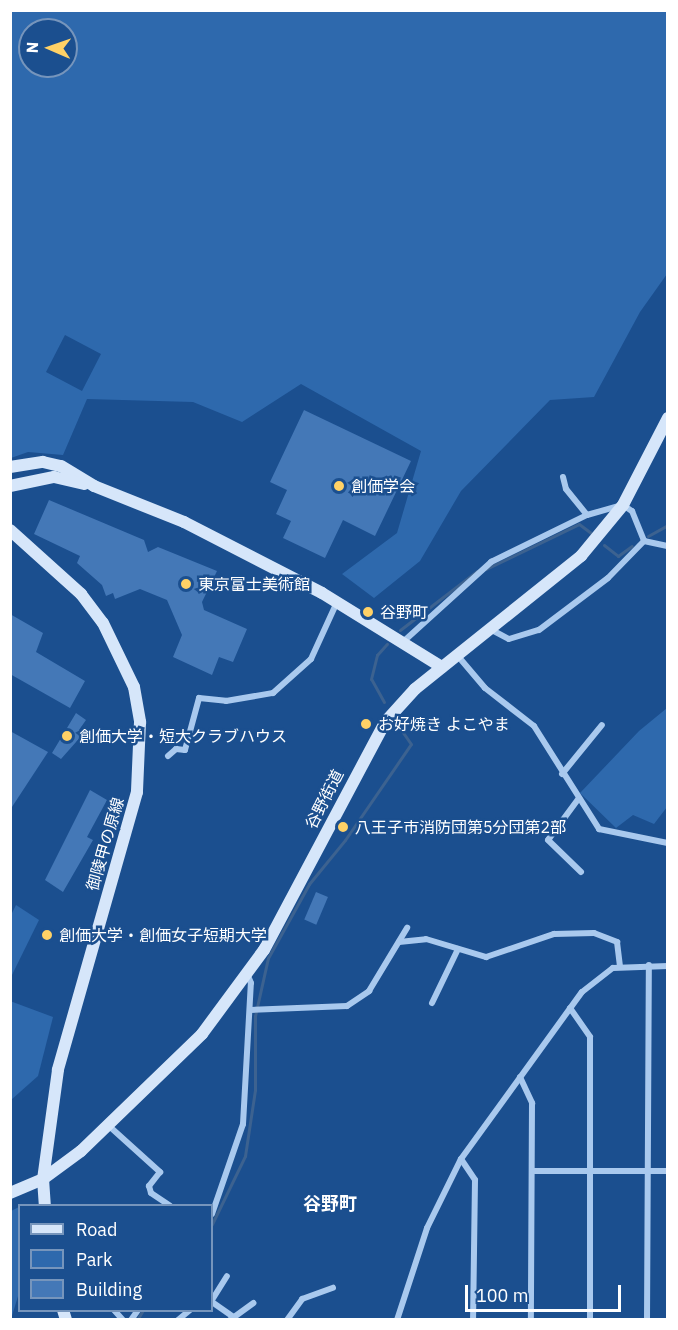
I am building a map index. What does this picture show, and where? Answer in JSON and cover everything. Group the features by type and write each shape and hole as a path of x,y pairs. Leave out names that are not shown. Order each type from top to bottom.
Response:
{"street":[{"name":"谷野街道","path":"10,1193 43,1179 109,1126 202,1035 248,976 378,732 415,688 581,556 623,505 668,418"},
{"path":"10,467 44,462 61,466 94,486 220,539 337,602 404,641 442,667"},
{"path":"10,486 54,477 94,486"},
{"path":"563,477 566,489 587,515"},
{"path":"404,641 478,578 487,566 587,515 623,505 633,511 644,541"},
{"name":"御陵甲の原線","path":"10,530 81,594 103,623 127,669 140,722 137,792 58,1070 43,1179 45,1204"},
{"path":"644,541 668,546"},
{"path":"490,629 509,639 539,630 608,578 644,541"},
{"path":"168,756 176,749 185,750 199,698 226,701 273,693 311,659 337,602"},
{"path":"457,655 485,688 534,726 562,774 599,829 668,843"},
{"path":"562,774 602,725"},
{"path":"579,798 548,840 580,872"},
{"path":"251,1010 347,1006 369,991 407,928"},
{"path":"399,942 426,939 486,957 554,934 594,933 617,942 620,966"},
{"path":"432,1003 458,949"},
{"path":"647,1320 649,965"},
{"path":"397,1320 430,1220 461,1159 570,1008 598,976 620,966 668,966"},
{"path":"213,1211 243,1124 251,1010 248,976"},
{"path":"570,1008 590,1037 590,1320"},
{"path":"520,1077 532,1103 531,1320"},
{"path":"109,1126 160,1172 149,1186 151,1193 167,1204"},
{"path":"461,1159 475,1180 473,1320"},
{"path":"532,1171 668,1170"},
{"path":"213,1299 227,1276"},
{"path":"287,1320 302,1299 333,1288"},
{"path":"213,1302 231,1318 253,1303"}],"green space":[{"path":"11,10 667,11 667,274 640,312 594,397 550,400 461,491 420,561 374,598 342,574 397,533 421,451 301,384 242,422 193,402 87,399 63,455 28,452 11,458","holes":["65,335 101,354 82,391 46,372"]},
{"path":"667,708 667,807 654,824 633,815 616,828 580,793 639,731"},
{"path":"16,905 39,920 11,977 11,915"},
{"path":"10,1001 53,1017 38,1076 11,1100"},
{"path":"18,1208 18,1296 11,1319 11,1211"}],"building":[{"name":"創価学会","path":"304,410 411,461 375,536 343,520 325,558 283,538 291,521 276,514 287,490 270,482"},
{"path":"49,500 144,540 148,552 158,547 217,571 202,602 204,610 247,629 233,662 219,657 212,675 173,657 182,635 167,600 140,589 115,599 113,593 106,596 102,585 77,563 80,556 34,534"},
{"path":"10,614 43,633 36,652 85,681 70,708 10,674"},
{"name":"創価大学・短大クラブハウス","path":"76,713 86,720 79,730 84,733 61,759 52,753"},
{"path":"10,731 48,752 10,810"},
{"path":"90,790 107,800 87,837 93,840 63,892 45,880"},
{"path":"316,892 328,897 316,925 304,920"}],"waterway":[{"path":"486,569 579,524 591,533"},
{"path":"648,536 668,525"},
{"path":"604,545 618,556 632,546"},
{"path":"400,630 477,571"},
{"path":"384,702 371,679 377,655 387,644"},
{"path":"213,1222 245,1156 255,1090 255,1016 268,958 309,884 345,840 411,744 397,724"},
{"path":"137,1320 142,1312"}],"place":[{"name":"創価学会","path":"339,486"},
{"name":"東京富士美術館","path":"186,584"},
{"name":"谷野町","path":"368,612"},
{"name":"お好焼き よこやま","path":"366,724"},
{"name":"創価大学・短大クラブハウス","path":"67,736"},
{"name":"八王子市消防団第5分団第2部","path":"343,827"},
{"name":"創価大学・創価女子短期大学","path":"47,935"}],"district":[{"name":"谷野町","path":"330,1204"}]}
